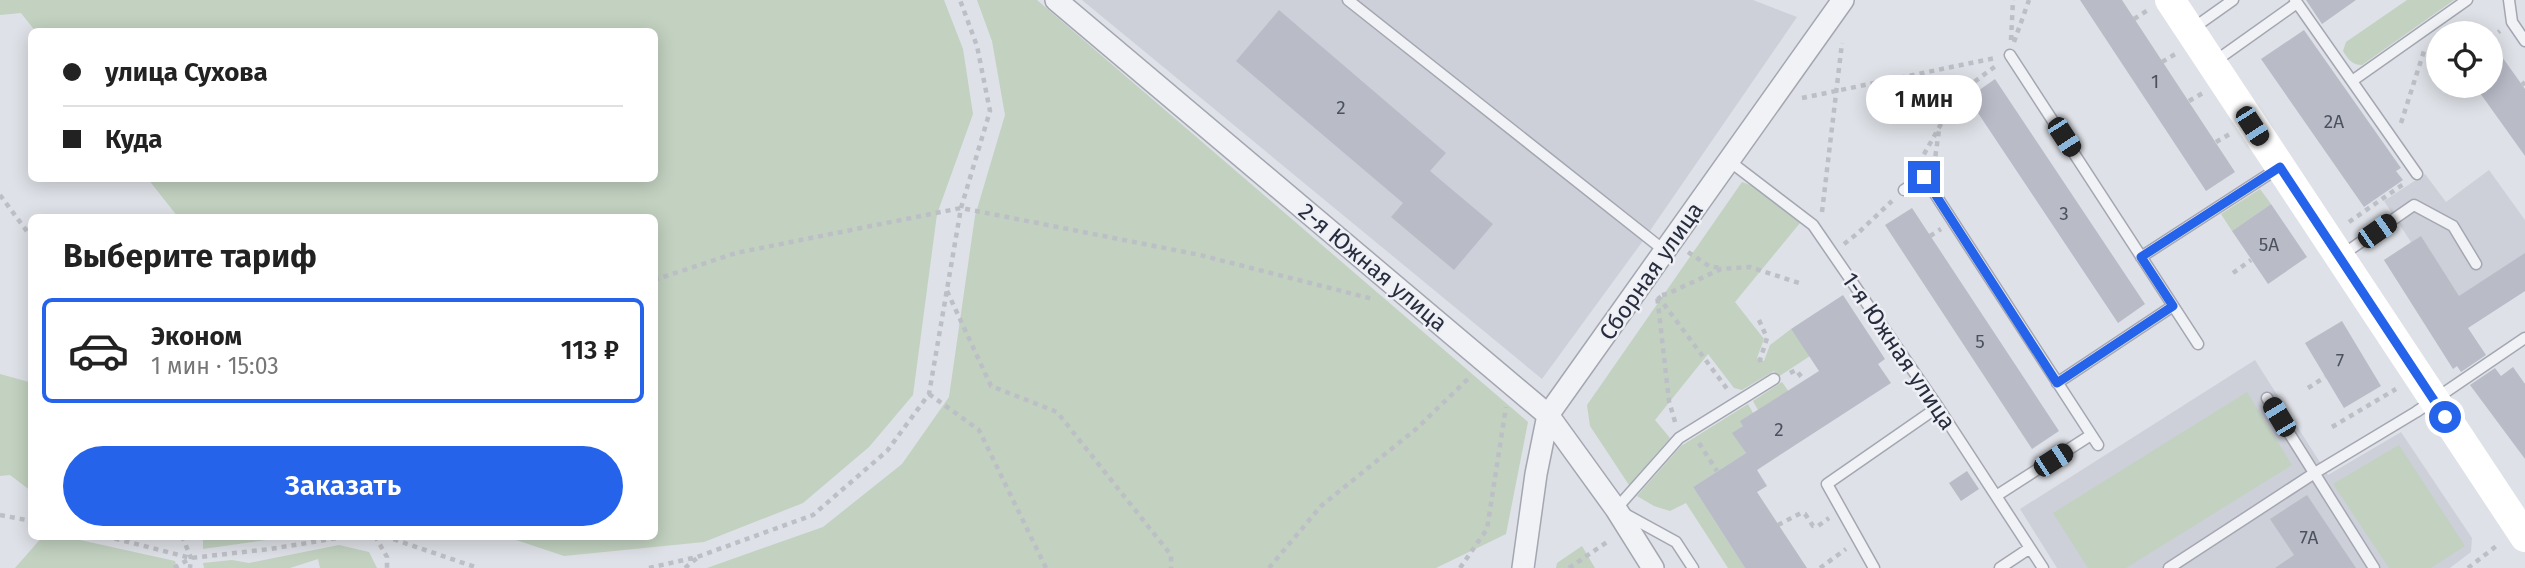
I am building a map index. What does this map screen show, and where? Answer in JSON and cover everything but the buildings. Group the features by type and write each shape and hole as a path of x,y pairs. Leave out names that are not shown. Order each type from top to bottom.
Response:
{"street":[{"name":"2-я Южная улица","path":"1056,0 1548,415 1616,509 1653,568"},
{"name":"Сборная улица","path":"1523,568 1536,474 1548,415 1843,0"},
{"path":"2161,4 2208,77 2280,167 2434,401 2514,539"}],"lane":[{"path":"1349,0 1665,251"},
{"path":"2185,41 2233,0"},
{"path":"2438,21 2467,0"},
{"path":"2508,0 2512,22 2525,41"},
{"path":"2208,77 2296,2 2417,174"},
{"path":"2352,81 2426,29"},
{"path":"2010,55 2198,344"},
{"name":"1-я Южная улица","path":"1728,160 1813,225 1938,407 2043,568"},
{"path":"2141,257 2280,167"},
{"path":"1904,190 1924,177 2094,440 1996,496"},
{"path":"2339,257 2414,205 2453,226 2476,264"},
{"path":"2057,383 2173,306"},
{"path":"2169,568 2313,474 2434,401 2525,338"},
{"path":"1693,568 1676,542 1616,509 1679,438 1774,379"},
{"path":"2267,398 2374,568"},
{"path":"1874,568 1827,484 1938,407"},
{"path":"2000,568 2030,548"}],"path":[{"path":"649,568 697,557 813,515 887,451 929,394 961,208 990,111 977,46 960,0"},
{"path":"2010,55 2013,0"},
{"path":"1858,233 1904,190 1958,94 2010,55 2029,0"},
{"path":"2134,19 2161,4"},
{"path":"2162,62 2185,41"},
{"path":"1819,233 1842,42"},
{"path":"2396,144 2426,45"},
{"path":"1801,98 2010,55"},
{"path":"2189,101 2208,77"},
{"path":"1931,188 1939,125"},
{"path":"2216,142 2233,132"},
{"path":"2343,227 2417,174"},
{"path":"0,195 28,233"},
{"path":"658,279 736,253 961,208 1200,254 1375,299"},
{"path":"1688,252 1709,266 1721,269 1750,267 1799,283"},
{"path":"2233,273 2251,260"},
{"path":"1657,295 1667,294 1721,269"},
{"path":"947,290 992,386 1057,412 1171,555 1171,568"},
{"path":"1657,295 1737,402"},
{"path":"1657,295 1669,401 1679,438"},
{"path":"1759,320 1767,338 1760,360"},
{"path":"1269,568 1321,506 1416,429 1486,361"},
{"path":"2308,388 2325,377"},
{"path":"1460,568 1487,529 1510,382"},
{"path":"2332,427 2399,386"},
{"path":"929,394 979,430 1046,568"},
{"path":"1692,430 1717,471"},
{"path":"1778,525 1801,513 1805,514 1813,526"},
{"path":"0,515 28,520"},
{"path":"2468,568 2514,539"},
{"path":"121,540 191,558 320,540"},
{"path":"184,540 191,558 190,568"},
{"path":"377,540 387,557 387,568"},
{"path":"396,540 478,568"},
{"path":"1569,568 1598,548"},
{"path":"1820,568 1838,555"},
{"path":"685,568 697,557"},
{"path":"174,568 191,558"},
{"path":"1581,560 1586,568"}],"shaded area":[{"path":"1082,0 1753,0 1797,17 1645,238 1542,379"},
{"path":"2489,170 2525,220 2525,291 2439,346 2384,260 2411,242 2384,201 2425,174 2446,202"},
{"path":"2255,360 2328,475 2401,432 2472,538 2471,552 2450,568 2057,568 2020,509"}],"green space":[{"path":"0,0 944,0 963,49 973,114 937,214 913,395 869,447 803,503 704,542 564,556 516,540 658,540 658,214 176,214 150,182 658,182 658,28 33,28 21,13 0,15"},
{"path":"977,0 1037,0 1528,422 1506,534 1436,568 707,568 823,527 902,464 949,397 975,216 1005,115 992,41"},
{"path":"2407,0 2454,0 2362,65 2351,61 2343,51 2346,42"},
{"path":"1742,182 1753,186 1800,223 1735,302 1764,339 1757,358 1764,361 1770,345 1791,329 1810,356 1778,377 1774,371 1742,390 1734,388 1708,354 1655,420 1670,438 1629,485 1590,426 1587,405"},
{"path":"2260,189 2271,204 2232,231 2221,214"},
{"path":"0,374 28,382 28,489 10,475 0,476"},
{"path":"1782,382 1791,395 1775,405 1772,401 1758,410 1753,401"},
{"path":"2247,392 2292,465 2126,568 2088,568 2053,513"},
{"path":"1748,404 1753,413 1743,426 1733,433 1746,453 1693,487 1745,568 1728,568 1686,503 1670,511 1637,496 1681,446"},
{"path":"2399,445 2465,546 2431,568 2389,568 2333,484"},
{"path":"40,540 80,540 175,561 177,568 15,568"},
{"path":"203,540 266,540 203,549"},
{"path":"339,545 369,552 377,568 320,568 318,559 290,568 204,568 203,563 232,560 249,563"},
{"path":"1582,546 1595,568 1556,568 1557,563"}],"route":[{"path":"1924,177 2057,383 2173,306 2141,257 2280,167 2445,417"}]}
